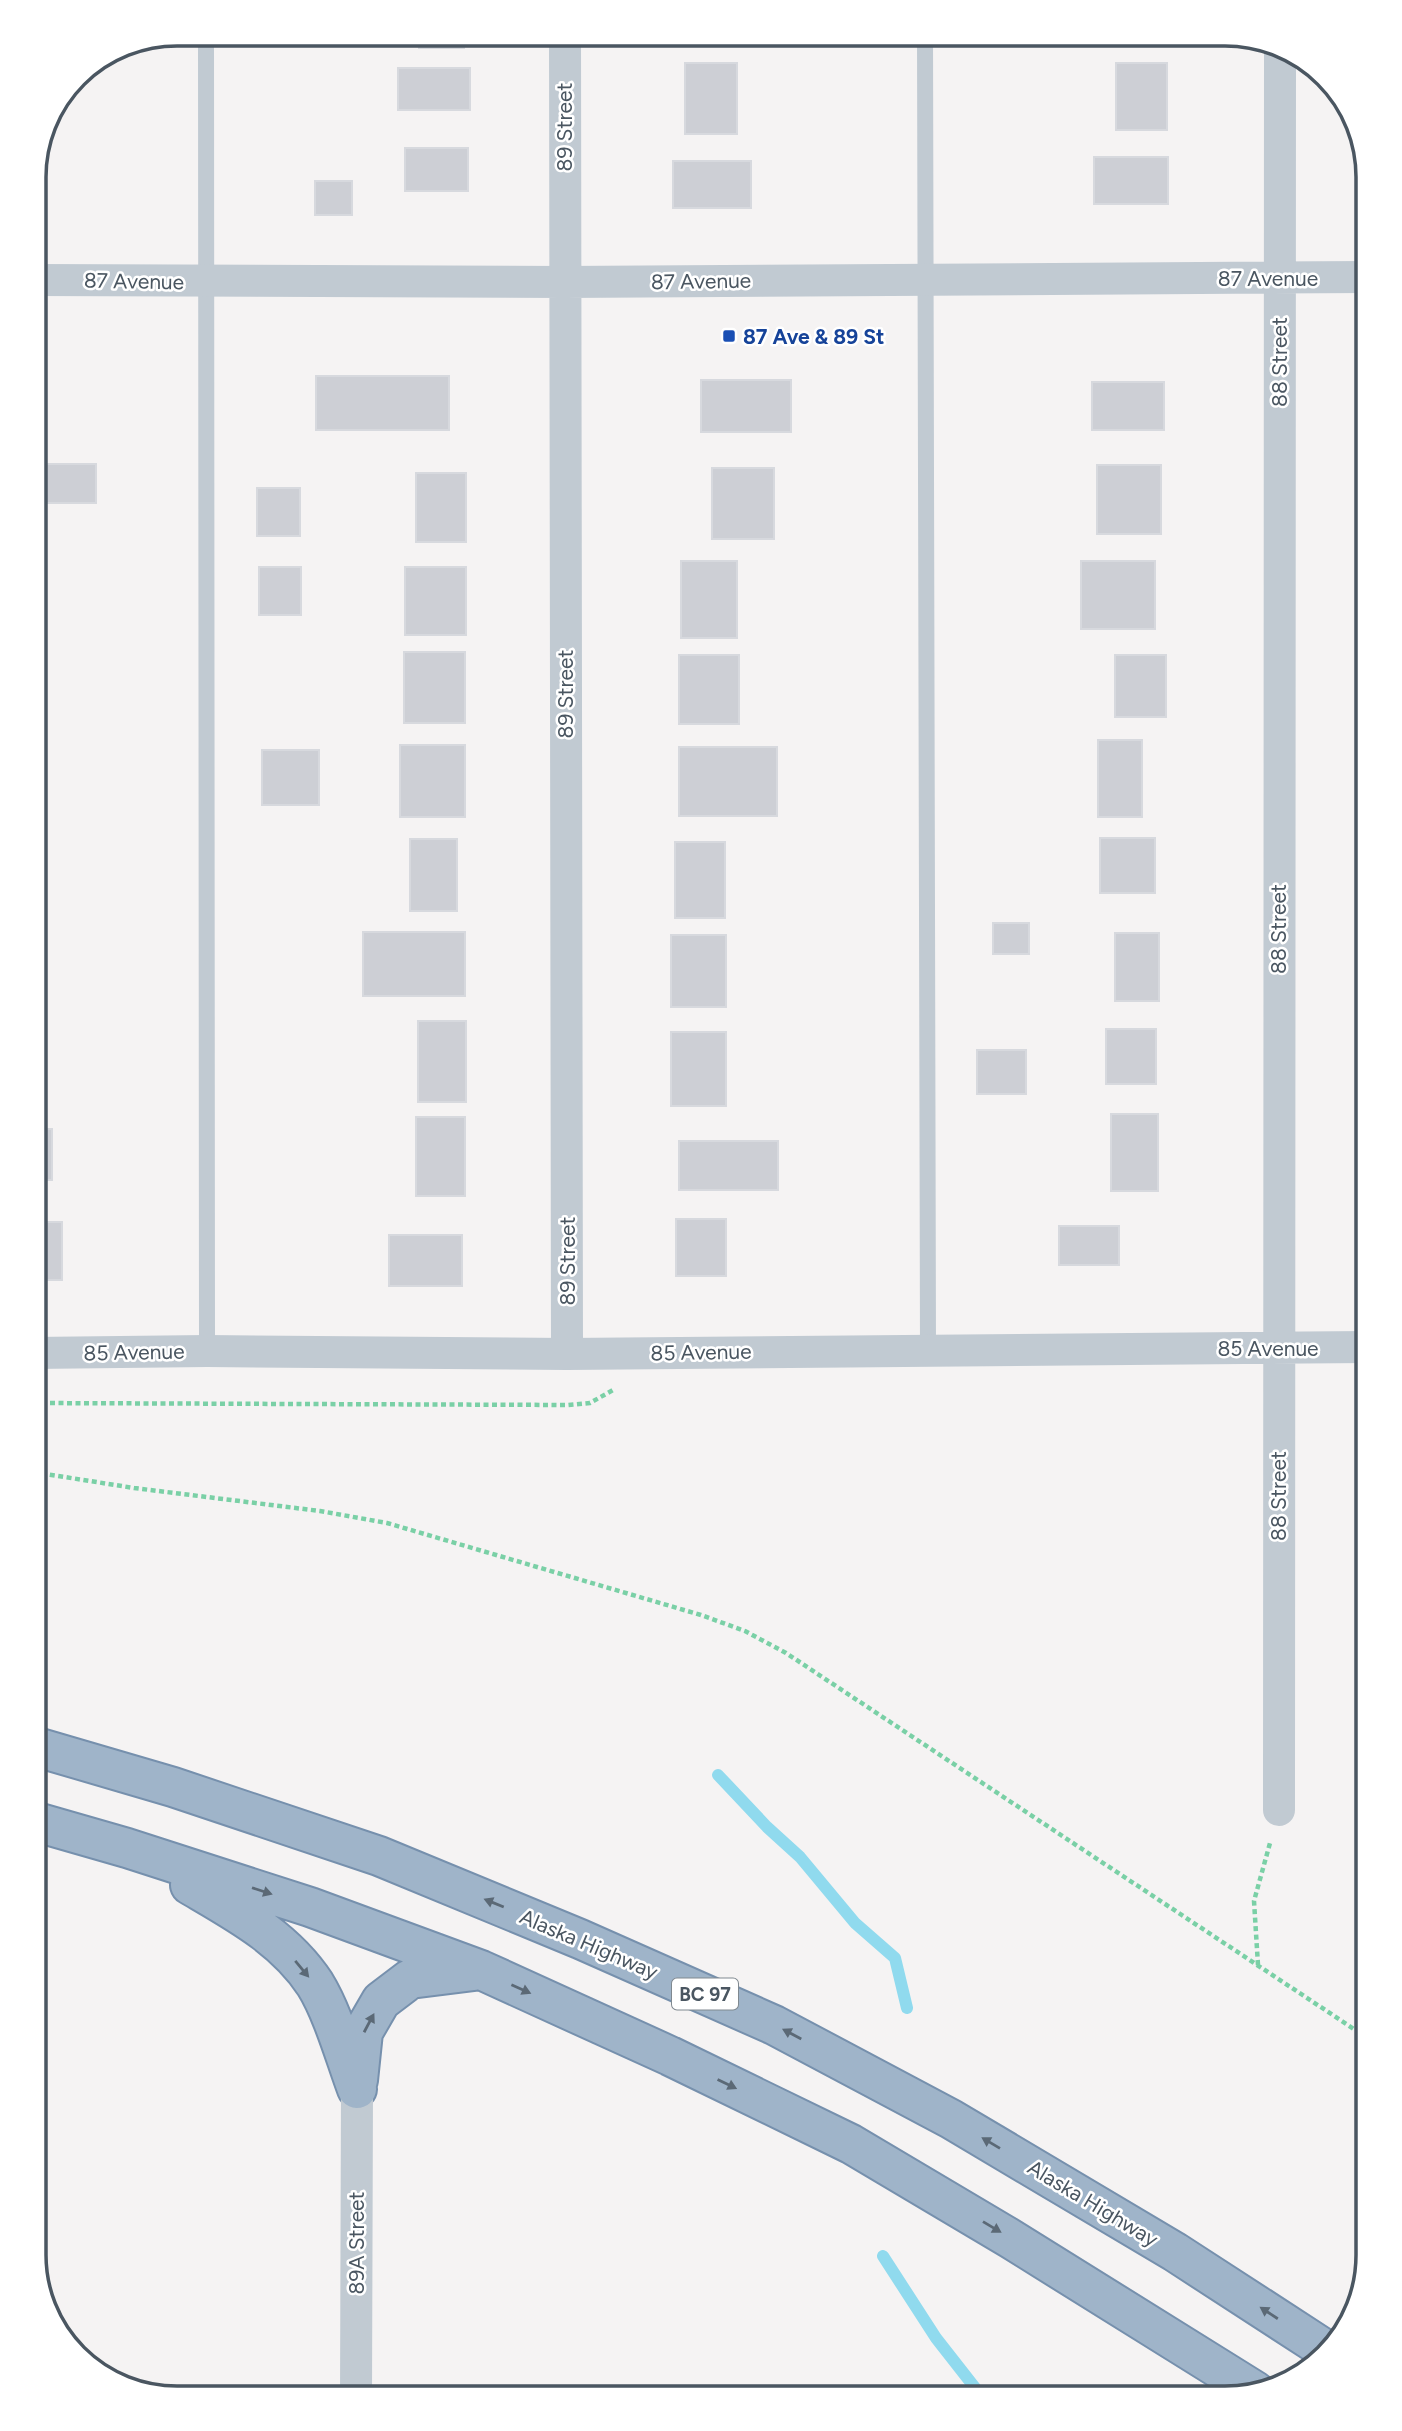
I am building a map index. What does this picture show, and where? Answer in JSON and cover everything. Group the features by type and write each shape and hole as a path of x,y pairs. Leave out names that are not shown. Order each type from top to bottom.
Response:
{"highway":[{"name":"Alaska Highway","path":"46,1750 173,1787 379,1856 580,1938 774,2025 951,2119 1175,2252 1319,2346"},
{"path":"46,1825 310,1907 481,1970 670,2056 851,2144 1011,2239 1244,2384"},
{"path":"127,1848 256,1923 285,1949 315,1984 357,2089"},
{"path":"357,2089 363,2032 381,2001 410,1979 481,1970"}],"street":[{"name":"89 Street","path":"565,46 567,1354"},
{"name":"88 Street","path":"1279,1810 1277,1347 1280,58"},
{"name":"87 Avenue","path":"46,280 564,282 1356,277"},
{"name":"85 Avenue","path":"46,1353 207,1351 567,1354 1356,1347"},
{"name":"89A Street","path":"356,2385 357,2089"}],"lane":[{"path":"206,46 207,1351"},
{"path":"925,46 928,1349"}],"path":[{"path":"46,1403 568,1405 590,1403 620,1386"},
{"path":"46,1474 320,1511 387,1523 701,1615 745,1631 786,1653 1356,2030"},
{"path":"1258,1966 1254,1901 1279,1810"}],"building":[{"path":"419,46 464,46 464,48"},
{"path":"685,63 737,63 737,134 685,134"},
{"path":"1116,63 1167,63 1167,130 1116,130"},
{"path":"398,68 470,68 470,110 398,110"},
{"path":"405,148 468,148 468,191 405,191"},
{"path":"1094,157 1168,157 1168,204 1094,204"},
{"path":"673,161 751,161 751,208 673,208"},
{"path":"315,181 352,181 352,215 315,215"},
{"path":"316,376 449,376 449,430 316,430"},
{"path":"701,380 791,380 791,432 701,432"},
{"path":"1092,382 1164,382 1164,430 1092,430"},
{"path":"46,464 96,464 96,503 46,503"},
{"path":"1097,465 1161,465 1161,534 1097,534"},
{"path":"712,468 774,468 774,539 712,539"},
{"path":"416,473 466,473 466,542 416,542"},
{"path":"257,488 300,488 300,536 257,536"},
{"path":"681,561 737,561 737,638 681,638"},
{"path":"1081,561 1155,561 1155,629 1081,629"},
{"path":"259,567 301,567 301,615 259,615"},
{"path":"405,567 466,567 466,635 405,635"},
{"path":"404,652 465,652 465,723 404,723"},
{"path":"679,655 739,655 739,724 679,724"},
{"path":"1115,655 1166,655 1166,717 1115,717"},
{"path":"1098,740 1142,740 1142,817 1098,817"},
{"path":"400,745 465,745 465,817 400,817"},
{"path":"679,747 777,747 777,816 679,816"},
{"path":"262,750 319,750 319,805 262,805"},
{"path":"1100,838 1155,838 1155,893 1100,893"},
{"path":"410,839 457,839 457,911 410,911"},
{"path":"675,842 725,842 725,918 675,918"},
{"path":"993,923 1029,923 1029,954 993,954"},
{"path":"363,932 465,932 465,996 363,996"},
{"path":"1115,933 1159,933 1159,1001 1115,1001"},
{"path":"671,935 726,935 726,1007 671,1007"},
{"path":"418,1021 466,1021 466,1102 418,1102"},
{"path":"1106,1029 1156,1029 1156,1084 1106,1084"},
{"path":"671,1032 726,1032 726,1106 671,1106"},
{"path":"977,1050 1026,1050 1026,1094 977,1094"},
{"path":"1111,1114 1158,1114 1158,1191 1111,1191"},
{"path":"416,1117 465,1117 465,1196 416,1196"},
{"path":"46,1129 52,1129 52,1180 46,1180"},
{"path":"679,1141 778,1141 778,1190 679,1190"},
{"path":"676,1219 726,1219 726,1276 676,1276"},
{"path":"46,1222 62,1222 62,1280 46,1280"},
{"path":"1059,1226 1119,1226 1119,1265 1059,1265"},
{"path":"389,1235 462,1235 462,1286 389,1286"}],"waterway":[{"path":"718,1775 767,1827 800,1857 855,1923 895,1958 907,2008"},
{"path":"883,2256 936,2338 973,2385"}],"place":[{"name":"87 Ave & 89 St","path":"729,336"}]}
